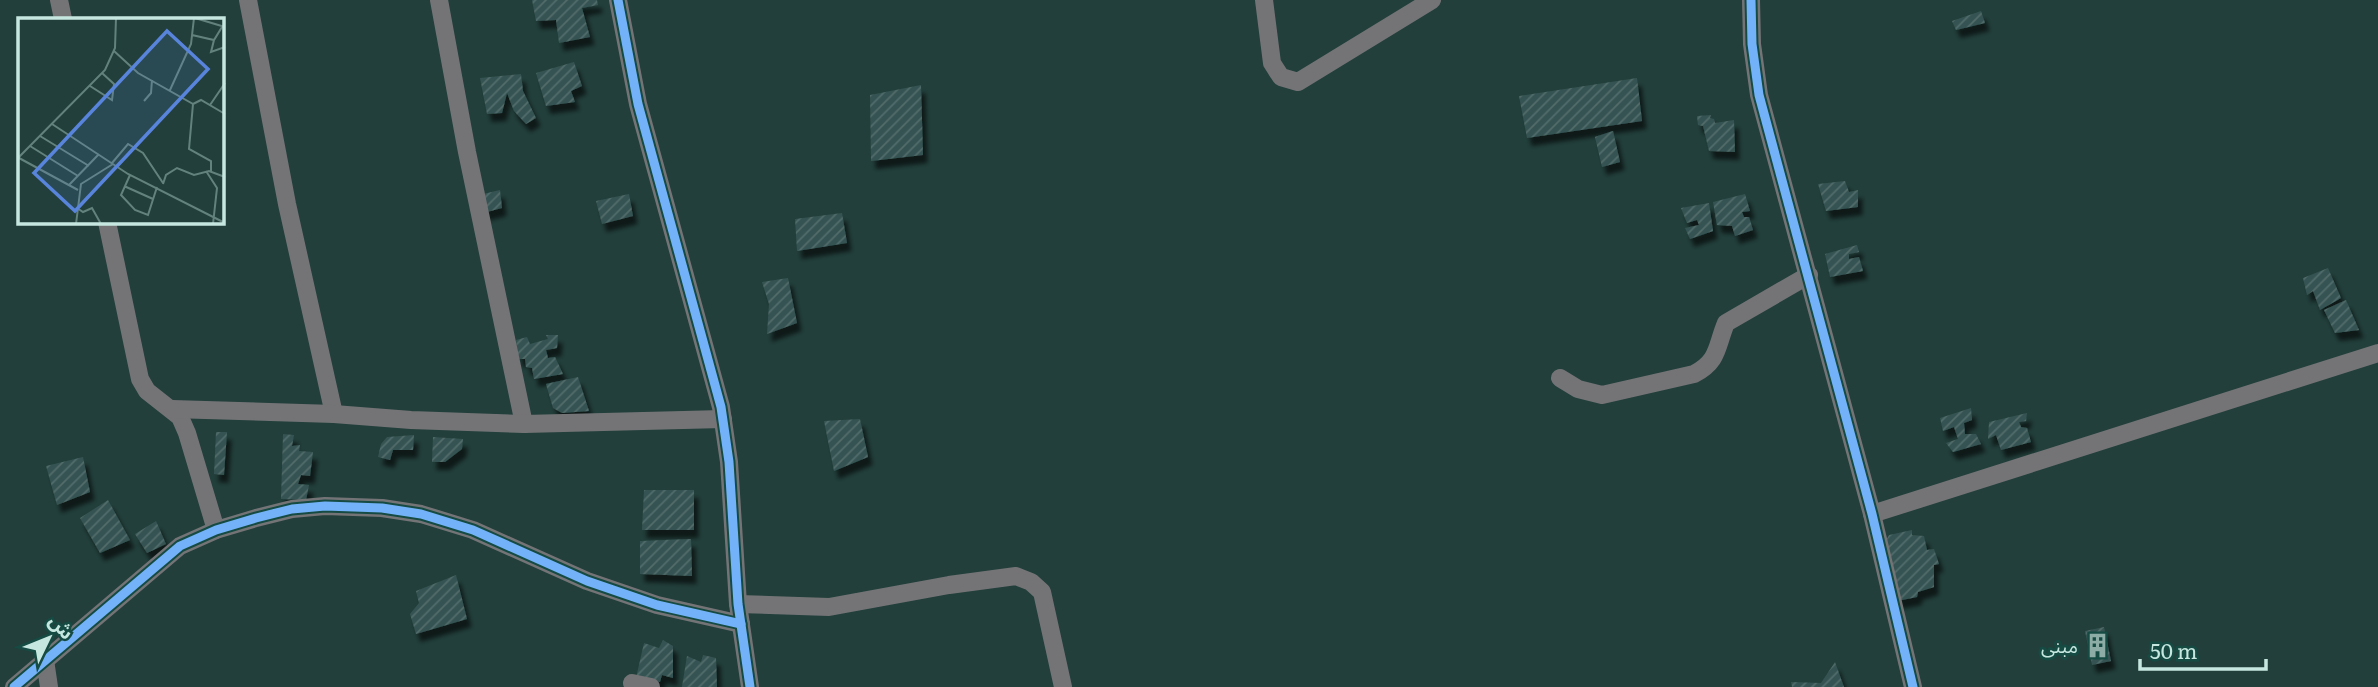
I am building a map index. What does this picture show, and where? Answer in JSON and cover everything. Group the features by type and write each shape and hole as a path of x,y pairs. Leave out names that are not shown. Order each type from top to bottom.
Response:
{"street":[{"path":"59,0 63,18"},
{"path":"248,0 286,204 334,414"},
{"path":"439,0 467,152 524,424"},
{"path":"618,0 638,104 705,342 723,419 729,463 740,624 750,687"},
{"path":"1264,0 1272,63 1281,77 1298,82 1432,0"},
{"path":"1751,0 1752,44 1759,96 1872,514 1913,687"},
{"path":"107,224 140,379 147,391 180,417 216,530"},
{"path":"1560,378 1578,389 1602,396 1694,374 1715,359 1726,323 1809,275"},
{"path":"1872,514 2378,353"},
{"path":"172,409 524,424 723,419"},
{"path":"14,687 180,547 216,530 292,509 325,506 370,507 421,514 473,530 564,572 606,588 657,605 740,624"},
{"path":"738,604 829,607 948,585 1016,576 1031,582 1042,592 1063,687"},
{"path":"45,660 49,687"},
{"path":"632,683 651,687"}],"building":[{"path":"532,0 597,0 598,5 582,8 590,37 559,43 556,20 536,21"},
{"path":"1981,11 1985,23 1956,30 1952,21"},
{"path":"574,62 582,86 571,91 575,102 546,106 536,73"},
{"path":"521,74 523,91 536,118 526,124 514,111 507,93 502,113 487,114 480,78"},
{"path":"1637,78 1642,121 1527,138 1519,96"},
{"path":"921,85 923,155 871,161 870,95"},
{"path":"1711,115 1710,118 1714,119 1715,123 1734,120 1735,152 1709,151 1703,126 1698,125 1697,116"},
{"path":"1613,131 1620,162 1602,167 1595,137"},
{"path":"1845,181 1849,192 1858,190 1858,207 1826,211 1818,184"},
{"path":"500,190 502,208 483,213 483,194"},
{"path":"629,194 633,216 602,224 596,201"},
{"path":"1745,194 1750,211 1742,212 1744,217 1749,217 1753,230 1735,236 1732,226 1717,225 1713,202"},
{"path":"1709,203 1713,231 1690,239 1685,228 1699,225 1697,220 1687,223 1681,208"},
{"path":"842,213 847,243 797,251 795,219"},
{"path":"1857,245 1859,252 1849,254 1849,259 1859,257 1863,271 1830,277 1825,254"},
{"path":"2328,268 2341,298 2320,310 2313,291 2307,295 2303,278"},
{"path":"788,278 797,323 767,334 769,304 762,282"},
{"path":"2346,300 2359,330 2335,333 2324,310"},
{"path":"546,335 558,335 557,348 546,350 548,358 555,357 563,374 534,379 532,368 526,367 525,359 518,359 516,340 527,337 530,344 548,339"},
{"path":"578,377 589,411 562,413 553,408 546,384"},
{"path":"1971,408 1972,420 1964,423 1965,434 1976,434 1981,444 1953,452 1946,443 1958,439 1954,427 1943,431 1940,418"},
{"path":"2027,413 2026,421 2019,422 2021,427 2027,428 2031,442 2001,450 1996,435 1988,439 1989,422"},
{"path":"860,419 868,457 834,471 824,421"},
{"path":"216,432 227,432 224,475 214,474"},
{"path":"283,434 294,435 292,446 300,445 299,451 313,452 310,476 301,475 298,484 309,485 306,500 281,499"},
{"path":"414,435 413,450 393,450 390,460 378,457 381,444 387,437"},
{"path":"433,437 463,439 462,449 445,462 432,462"},
{"path":"83,457 90,492 57,505 46,466"},
{"path":"644,490 694,490 694,530 642,530"},
{"path":"108,500 130,540 100,553 80,518"},
{"path":"156,521 166,544 147,553 135,534"},
{"path":"1912,530 1912,535 1924,536 1927,550 1934,549 1939,564 1934,565 1934,587 1918,592 1917,597 1897,601 1884,544 1889,535"},
{"path":"691,539 692,576 640,574 640,541"},
{"path":"456,575 467,619 416,634 410,614 419,603 416,591"},
{"name":"مبنى","path":"2104,627 2111,661 2092,665 2085,631"},
{"path":"663,640 673,646 673,678 662,675 660,682 636,678 644,643 659,648"},
{"path":"703,655 716,658 717,687 682,687 687,656 701,662"},
{"path":"1835,662 1844,687 1792,687 1791,682 1821,683"}],"cycle path":[{"path":"618,0 638,104 721,407 729,462 738,604 750,687"},
{"path":"1751,0 1752,44 1759,95 1872,514 1913,687"},
{"path":"14,687 180,546 216,530 256,518 292,509 325,506 382,508 421,514 473,530 587,581 657,605 741,624"}],"place":[{"name":"مبنى","path":"2098,646"}]}
